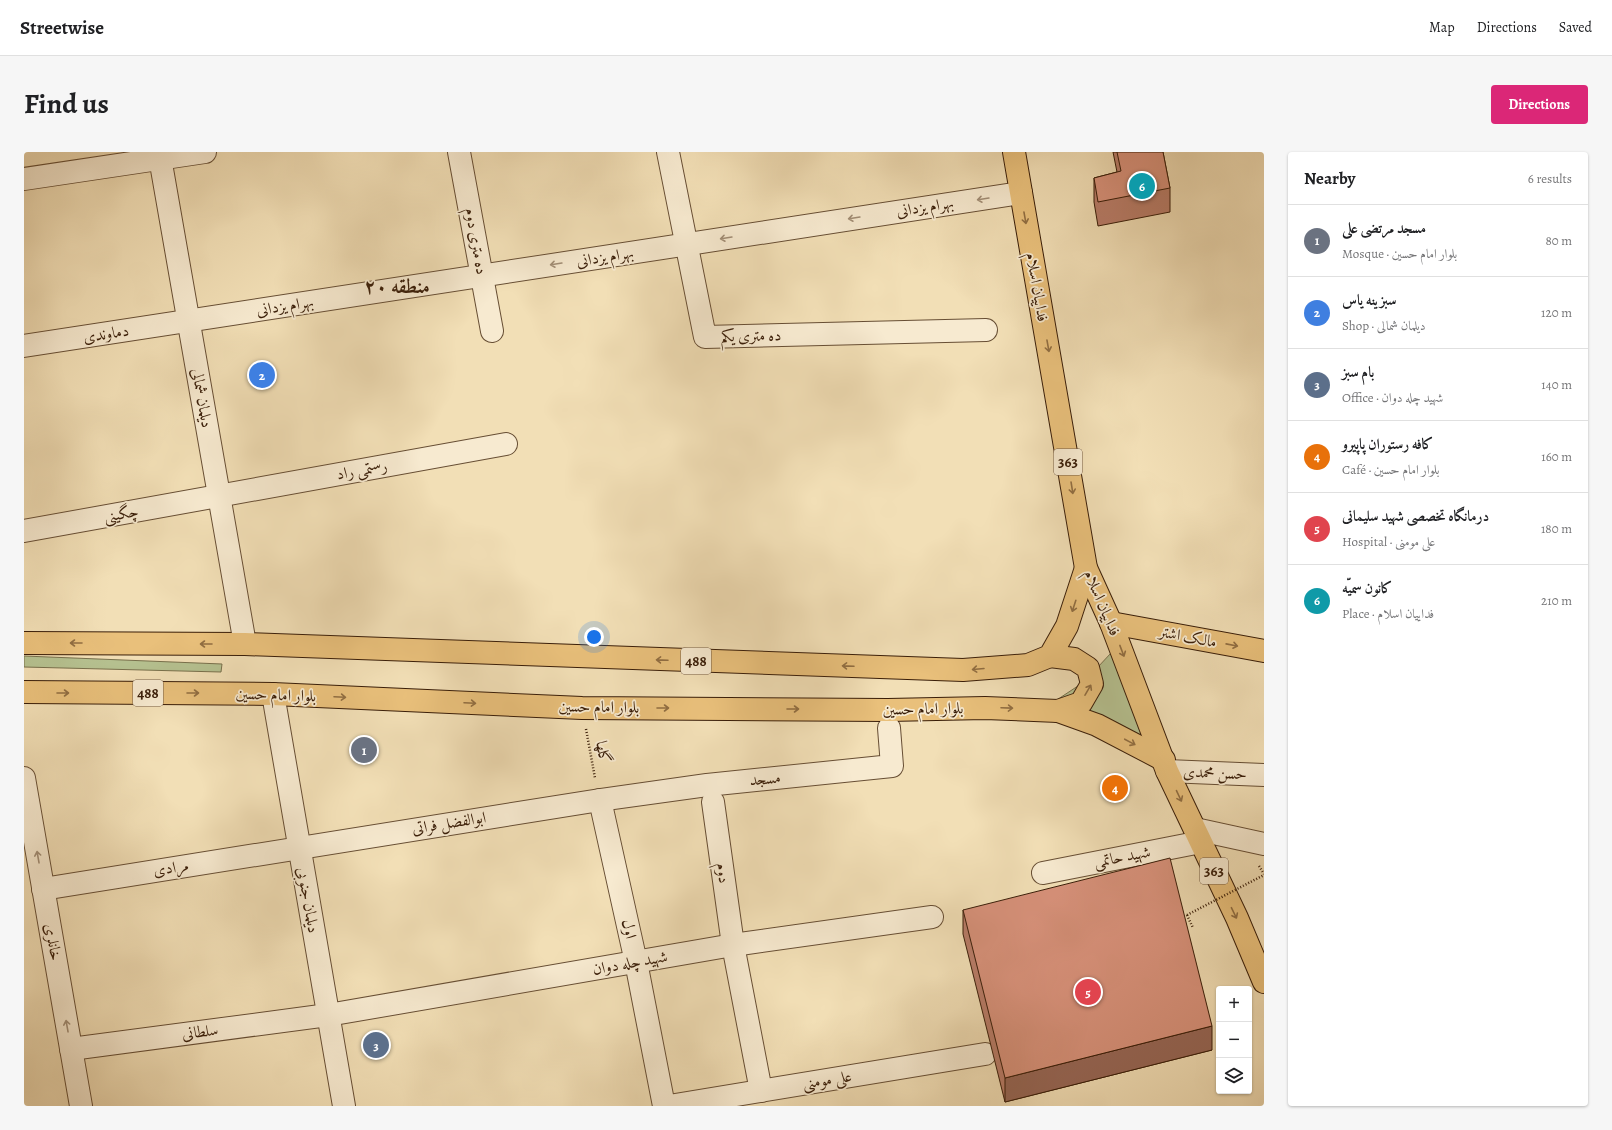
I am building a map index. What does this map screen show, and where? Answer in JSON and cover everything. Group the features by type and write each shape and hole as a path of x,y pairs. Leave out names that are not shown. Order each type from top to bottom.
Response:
{"main road":[{"name":"فداییان اسلام","path":"1014,152 1086,568 1111,623 1165,765 1237,918 1264,982"},
{"path":"1058,711 1081,703 1092,684 1088,668 1074,659 1050,656 1067,626 1086,568"},
{"name":"مالک اشتر","path":"1111,623 1264,651"},
{"name":"488","path":"24,643 245,644 963,670 1028,665 1050,656"},
{"name":"بلوار امام حسین","path":"24,692 273,694 582,708 888,710 985,708 1058,711 1097,725 1165,765"}],"street":[{"path":"24,179 160,155 205,152"},
{"name":"ده متری دوم","path":"459,152 492,331"},
{"name":"ده متری یکم","path":"668,152 705,337 986,330"},
{"name":"دیلمان شمالی","path":"160,155 245,644"},
{"name":"بهرام یزدانی","path":"188,321 1021,193"},
{"name":"دماوندی","path":"24,346 188,321"},
{"name":"رستمی راد","path":"219,496 506,444"},
{"name":"چگینی","path":"24,531 219,496"},
{"name":"دیلمان جنوبی","path":"273,694 344,1106"},
{"name":"مسجد","path":"600,800 707,785 892,766 889,728"},
{"name":"حسن محمدی","path":"1165,765 1264,775"},
{"name":"خانلری","path":"24,778 82,1106"},
{"name":"ابوالفضل فراتی","path":"299,847 600,800"},
{"name":"اول","path":"600,800 636,962 664,1106"},
{"name":"دوم","path":"713,802 733,945"},
{"path":"1198,835 1264,844"},
{"name":"شهید حاتمی","path":"1043,873 1198,835"},
{"name":"مرادی","path":"43,889 299,847"},
{"name":"شهید چله دوان","path":"328,1015 733,945 932,917"},
{"path":"733,945 761,1091"},
{"name":"سلطانی","path":"71,1049 328,1015"},
{"name":"علی مومنی","path":"669,1106 985,1054"}],"path":[{"name":"گلها","path":"582,708 600,800"},
{"path":"1193,928 1187,915 1264,874 1258,865"}],"green space":[{"path":"1111,653 1144,737 1043,709 1084,682"},
{"path":"24,656 222,664 221,672 24,667"}],"building":[{"path":"1117,152 1163,152 1170,188 1098,202 1094,178 1121,171"},
{"path":"1170,858 1212,1026 1005,1078 963,910"}],"place":[{"name":"کانون سمیّه","path":"1142,186"},
{"name":"سبزینه یاس","path":"262,375"},
{"name":"مسجد مرتضی علی","path":"364,750"},
{"name":"کافه رستوران پاپیرو","path":"1115,788"},
{"name":"درمانگاه تخصصی شهید سلیمانی","path":"1088,992"},
{"name":"بام سبز","path":"376,1045"}],"district":[{"name":"منطقه ۲۰","path":"397,286"}]}
